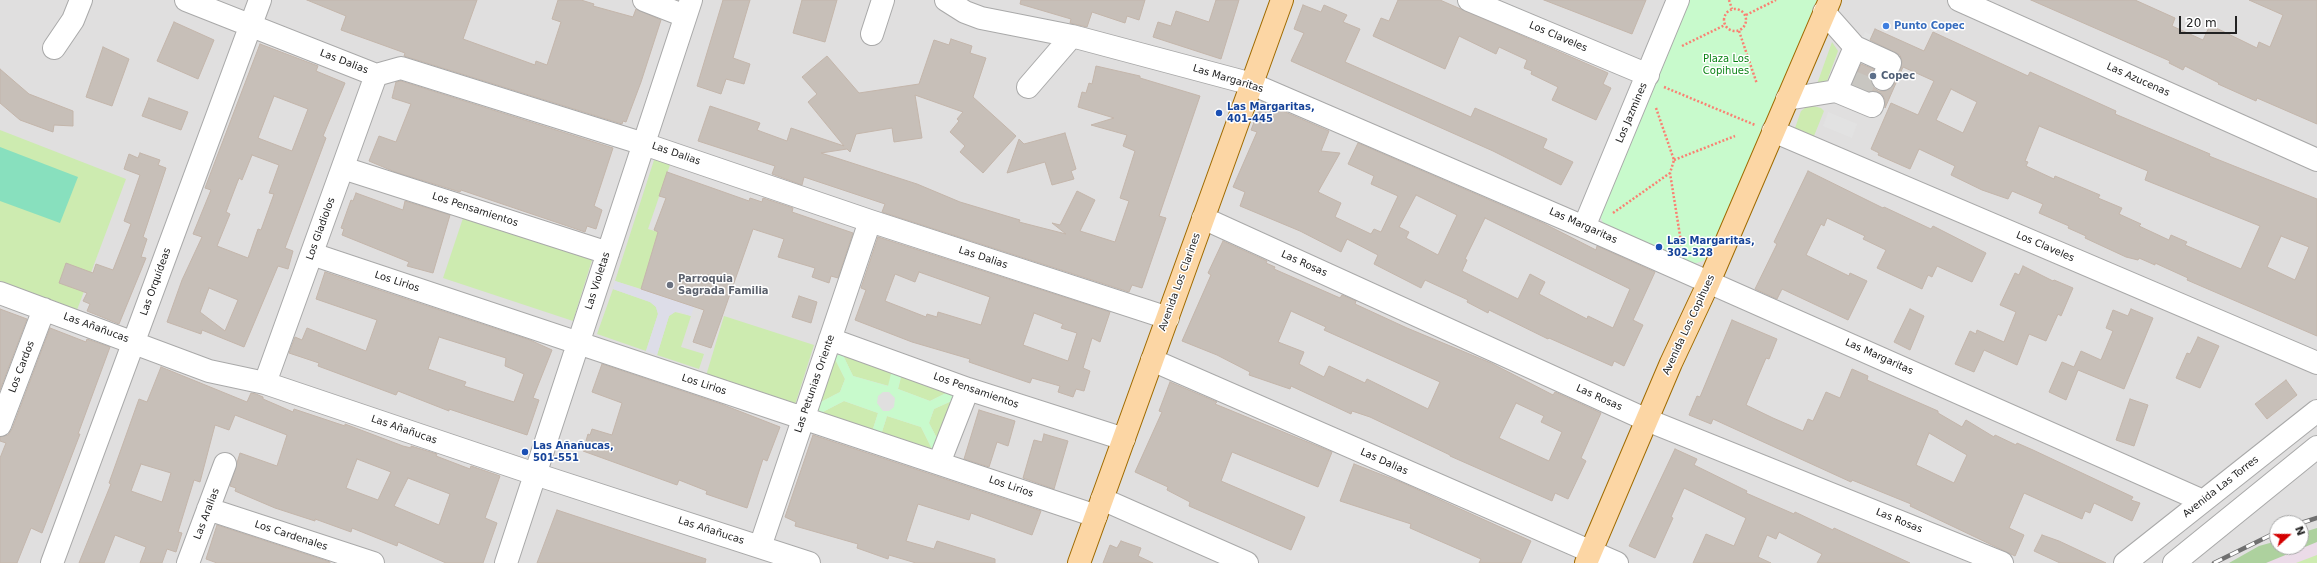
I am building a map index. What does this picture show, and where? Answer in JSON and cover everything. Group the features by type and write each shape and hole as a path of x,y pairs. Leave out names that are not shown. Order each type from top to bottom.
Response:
{"main road":[{"name":"Avenida Los Clarines","path":"1079,563 1282,0"},
{"name":"Avenida Los Copihues","path":"1589,558 1647,420 1709,282 1827,6"}],"street":[{"path":"54,48 73,20 81,0"},
{"name":"Las Dalias","path":"186,0 376,75 400,68 644,144 870,221 1168,318"},
{"name":"Las Orquídeas","path":"52,563 260,0"},
{"path":"644,0 688,8"},
{"path":"872,34 883,0"},
{"name":"Las Margaritas","path":"946,0 965,12 981,18 1072,36 1252,84 1584,227 2203,501"},
{"name":"Los Claveles","path":"1469,0 1648,75"},
{"name":"Los Jazmines","path":"1584,227 1678,0"},
{"name":"Las Azucenas","path":"1959,0 2317,160"},
{"path":"1827,6 1870,64 1836,91"},
{"name":"Las Violetas","path":"506,563 688,8"},
{"path":"1028,87 1072,36"},
{"name":"Los Gladiolos","path":"265,383 376,75"},
{"path":"1787,99 1836,91 1862,99"},
{"name":"Los Claveles","path":"1773,131 2317,363"},
{"name":"Los Pensamientos","path":"342,168 608,253"},
{"name":"Las Rosas","path":"1203,218 1647,420 2002,563"},
{"name":"Las Petunias Oriente","path":"760,547 870,221"},
{"name":"Los Lirios","path":"312,254 939,463 1099,507 1247,563"},
{"name":"Las Añañucas","path":"0,292 209,370 265,383 535,474 809,563"},
{"name":"Los Cardos","path":"0,425 44,309"},
{"name":"Los Pensamientos","path":"830,339 968,389 1124,439"},
{"name":"Las Dalias","path":"1152,360 1589,558 1617,563"},
{"path":"939,463 968,389"},
{"name":"Avenida Las Torres","path":"2125,563 2317,411"},
{"path":"2174,563 2317,447"},
{"name":"Las Aralias","path":"188,563 225,464"},
{"name":"Los Cardenales","path":"208,509 373,563"}],"path":[{"path":"1729,0 1732,9"},
{"path":"1746,15 1776,0"},
{"path":"1732,9 1740,9 1746,15 1746,24 1739,31 1728,29 1725,25 1725,14 1732,9"},
{"path":"1678,48 1725,25"},
{"path":"1739,31 1757,84"},
{"path":"1648,75 1658,85 1742,120"},
{"path":"1655,105 1674,160 1670,173 1682,250"},
{"path":"1674,160 1735,136"},
{"path":"1610,215 1670,173"}],"shaded area":[{"path":"0,0 2317,0 2317,563 0,563"},
{"path":"1865,32 1903,50 1898,62 1859,44"},
{"path":"1828,112 1857,124 1852,138 1823,126"},
{"path":"615,281 694,307 691,316 680,312 675,312 669,316 657,355 646,351 658,314 656,307 650,302 613,289"},
{"path":"2317,533 2317,563 2241,563 2271,555 2309,555 2309,540"}],"green space":[{"name":"Plaza Los Copihues","path":"1690,0 1817,0 1710,254 1703,261 1693,264 1604,225 1600,216"},
{"path":"1832,42 1838,51 1827,81 1817,84"},
{"path":"1809,105 1821,108 1824,111 1812,141 1799,136 1795,128 1801,111"},
{"path":"0,130 126,179 77,310 0,281"},
{"path":"0,147 78,177 60,223 0,201"},
{"path":"655,157 672,159 648,229 658,232 641,289 615,281"},
{"path":"464,215 593,257 573,321 443,278"},
{"path":"613,289 650,302 656,307 658,314 646,351 597,334"},
{"path":"675,312 691,316 681,347 704,354 699,369 657,355 669,316"},
{"path":"724,316 814,345 794,408 705,379"},
{"path":"842,353 892,370 889,386 853,376"},
{"path":"842,353 853,376 888,386 892,370 902,373 898,389 930,401 952,390 956,399 934,409 929,423 941,446 933,451 921,427 887,416 881,435 872,432 878,413 844,401 819,414 817,404 840,392 845,379 834,357","holes":["883,392 889,392 895,398 894,407 889,411 883,411 877,403 878,396"]},
{"path":"834,357 845,379 840,392 817,404"},
{"path":"902,373 952,390 930,401 898,389"},
{"path":"956,399 941,446 929,423 934,409"},
{"path":"844,401 878,413 872,432 819,414"},
{"path":"887,416 921,427 933,451 881,435"},
{"path":"2317,528 2317,542 2309,545 2309,530"},
{"path":"2269,543 2269,555 2285,555 2266,563 2229,563 2259,546"},
{"path":"2317,555 2317,563 2296,563"}],"building":[{"path":"307,0 477,0 463,39 535,65 536,61 547,65 561,22 552,19 558,0 581,0 594,4 593,6 633,17 636,9 661,20 641,82 626,122 623,121 622,124 404,56 405,53 341,30 346,16"},
{"path":"723,0 750,0 733,58 750,64 744,84 726,79 721,94 697,86"},
{"path":"802,0 837,0 825,42 793,33"},
{"path":"1021,0 1145,0 1139,20 1127,16 1125,23 1092,12 1087,27 1070,23 1071,19 1020,4"},
{"path":"1216,0 1239,0 1221,59 1153,37 1158,22 1171,26 1176,11 1209,22"},
{"path":"1398,0 1440,0 1608,73 1603,84 1611,88 1596,120 1552,100 1558,87 1531,74 1532,71 1524,68 1527,60 1499,47 1496,54 1459,36 1445,69 1373,36 1381,18 1389,21"},
{"path":"1544,0 1646,0 1632,34"},
{"path":"2031,0 2135,0 2175,18 2172,26 2203,40 2210,25 2257,48 2259,42 2270,47 2283,15 2249,0 2317,0 2317,124 2257,98 2256,101 2218,84 2219,83 2185,66 2183,70 2169,63 2170,61"},
{"path":"1303,5 1321,12 1324,5 1347,15 1343,22 1360,29 1345,62 1471,117 1475,108 1547,139 1543,148 1573,162 1561,185 1493,151 1291,61 1304,33 1294,29"},
{"path":"174,22 214,40 198,79 157,61"},
{"path":"1875,29 1924,51 1933,32 2028,76 2030,72 2116,111 2115,114 2210,154 2209,156 2317,199 2317,336 2187,280 2188,278 2155,263 2155,265 2139,258 2138,260 2126,257 2085,238 2086,236 2068,228 2069,226 2039,213 2043,204 2012,191 2008,199 1982,190 1951,175 1955,166 1919,149 1910,169 1878,155 1879,153 1871,149 1891,103 1918,115 1934,81 1903,67 1885,108 1885,100 1882,94 1852,84 1861,64 1874,69 1871,80 1873,87 1878,91 1885,91 1894,84 1901,68 1902,61 1900,55 1870,40","holes":["1951,89 1977,102 1963,133 1936,120","2039,126 2148,171 2145,180 2260,226 2241,269 2185,245 2187,242 2171,235 2169,240 2139,226 2141,224 2119,214 2122,208 2098,198 2100,195 2055,176 2054,179 2026,166 2028,162 2025,161","2281,236 2309,247 2295,280 2267,267"]},
{"path":"951,39 972,46 970,53 986,58 973,97 1016,136 983,173 960,152 965,146 950,132 959,121 957,119 963,112 915,95 922,138 894,142 892,128 856,134 850,152 847,149 821,153 917,184 960,202 1020,220 1019,222 1066,234 1052,223 1060,225 1077,191 1095,200 1080,231 1115,242 1129,201 1120,198 1135,151 1123,146 1127,135 1091,125 1114,118 1078,107 1082,92 1086,93 1089,83 1092,84 1096,66 1140,76 1140,78 1200,96 1159,216 1166,218 1142,288 1132,285 1129,292 882,212 885,204 804,177 802,185 772,174 775,166 698,141 710,106 760,123 757,130 787,141 791,128 844,146 808,102 817,94 802,77 827,56 859,93 919,84 934,40 949,45"},
{"path":"260,44 318,66 316,71 345,83 323,136 326,138 285,248 293,251 288,269 278,266 244,347 202,330 201,334 167,322 182,280 202,237 193,234 211,190 205,188","holes":["274,96 308,109 292,151 258,138","252,155 279,165 269,193 274,194 261,230 258,229 248,258 217,246 230,214 226,212 239,178 242,180","209,288 238,300 225,331 200,312"]},
{"path":"103,47 129,59 112,106 86,97"},
{"path":"0,69 29,94 73,111 73,126 54,125 53,132 20,120 0,103"},
{"path":"401,81 613,148 594,206 602,210 596,229 587,226 585,232 461,190 460,192 395,172 369,161 379,136 396,142 411,104 392,98 396,82"},
{"path":"149,98 188,112 181,130 142,116"},
{"path":"1262,102 1329,131 1321,151 1340,153 1318,192 1341,203 1335,217 1371,234 1374,229 1381,232 1398,196 1371,184 1374,176 1348,164 1358,143 1543,223 1596,250 1597,246 1655,272 1633,320 1643,325 1624,366 1614,361 1612,366 1549,338 1548,339 1489,310 1488,313 1467,302 1468,300 1425,280 1421,288 1374,264 1378,255 1347,239 1341,252 1300,231 1240,206 1245,192 1233,187 1257,132 1251,130","holes":["1416,195 1457,215 1438,255 1406,238 1409,232 1399,227","1485,218 1630,289 1613,328 1588,316 1587,319 1539,294 1545,282 1530,274 1518,299 1462,271 1467,260 1465,259"]},
{"path":"1065,133 1076,169 1071,171 1074,179 1052,185 1045,162 1007,173 1019,139 1024,144"},
{"path":"140,153 160,160 158,165 166,168 143,237 147,239 141,257 146,258 119,324 87,311 90,304 83,301 87,293 59,283 66,263 93,273 96,264 113,270 131,224 124,221 140,175 124,169 129,154 138,158"},
{"path":"1808,171 1883,208 1884,207 1931,229 1933,226 1986,253 1972,282 1937,266 1932,277 1928,275 1922,289 1877,268 1886,250 1863,239 1865,236 1827,218 1824,226 1821,224 1806,255 1849,276 1850,273 1867,281 1848,320 1782,289 1777,299 1755,289 1777,244 1774,242"},
{"path":"667,172 749,201 750,198 762,202 763,198 793,208 792,212 853,233 838,278 831,276 829,283 812,277 815,268 778,257 784,239 753,229 711,348 693,342 704,310 641,289 658,232 654,230 666,198 659,196"},
{"path":"356,193 403,210 405,201 450,215 433,273 407,266 409,262 342,235 344,229 341,228 351,200 353,201"},
{"path":"878,237 1110,312 1100,342 1092,338 1083,368 1090,371 1084,391 1076,389 1073,397 1058,392 1060,386 1032,378 1030,383 969,362 970,359 912,342 855,320 866,290 861,288","holes":["919,272 990,297 981,325 938,312 937,317 927,314 926,317 885,301 895,274 915,282","1034,313 1063,324 1061,328 1077,333 1068,361 1023,345"]},
{"path":"1223,241 1267,261 1266,263 1275,267 1274,269 1340,298 1342,295 1356,301 1355,304 1407,328 1491,363 1553,395 1555,392 1601,413 1581,458 1586,461 1568,499 1555,493 1552,501 1450,456 1370,417 1352,411 1351,414 1291,386 1290,389 1249,375 1250,372 1217,355 1182,341 1211,275 1208,273","holes":["1291,311 1326,327 1324,330 1440,382 1428,409 1367,379 1365,383 1329,366 1324,377 1299,364 1304,352 1278,342","1516,403 1544,416 1541,422 1562,432 1549,461 1499,438"]},
{"path":"2023,266 2053,281 2054,280 2073,288 2061,316 2058,314 2046,341 2029,334 2017,365 1984,350 1974,372 1955,364 1970,331 1976,334 1977,330 2004,342 2016,312 2000,305 2015,273 2019,275"},
{"path":"325,272 530,340 552,350 533,398 539,400 527,435 449,409 449,411 398,391 396,395 318,366 319,363 289,353 295,337 302,340 307,328 366,351 377,320 316,299","holes":["439,337 506,358 505,366 524,374 514,402 464,386 466,382 428,369"]},
{"path":"799,296 817,302 811,323 792,317"},
{"path":"0,309 27,319 0,390"},
{"path":"1910,309 1924,316 1910,350 1894,342"},
{"path":"2131,309 2153,318 2124,389 2078,370 2066,400 2049,392 2062,362 2074,367 2081,351 2101,360 2113,331 2106,328 2113,310 2128,316"},
{"path":"1732,320 1777,339 1769,359 1766,358 1746,405 1773,418 1803,431 1808,419 1813,421 1826,392 1840,398 1852,369 1868,376 1867,380 1938,411 1938,413 1962,427 1966,420 1994,437 1995,435 2016,445 2017,443 2033,450 2133,497 2131,500 2140,503 2132,521 2094,503 2090,513 2085,511 2082,519 2024,493 2009,528 2024,535 2015,556 1910,506 1911,504 1852,480 1851,482 1713,419 1711,424 1689,415 1697,396 1700,397","holes":["1929,433 1967,455 1954,483 1916,465"]},
{"path":"50,328 86,342 87,339 110,347 78,434 80,434 42,533 31,528 17,563 0,563 0,458 6,443 0,441 0,437 8,435 12,429"},
{"path":"2198,337 2219,346 2200,388 2176,378 2187,353 2190,354"},
{"path":"602,364 721,404 780,427 767,461 763,459 747,508 706,494 707,491 679,480 677,485 583,451 588,434 590,435 592,429 612,435 622,403 592,392"},
{"path":"161,367 247,402 251,393 256,394 263,397 263,399 293,412 294,409 345,426 345,424 403,446 411,448 411,446 437,454 436,456 470,469 471,466 500,476 485,518 497,523 483,563 446,563 398,542 397,546 352,528 351,532 315,519 315,521 275,508 235,491 236,488 230,486 240,453 277,466 287,435 235,415 229,430 215,425 200,482 194,480 178,532 182,533 176,552 167,549 162,563 140,563 146,547 115,535 104,563 79,563 111,484 109,483 139,399 147,402","holes":["357,459 391,472 378,500 346,488","141,464 171,473 162,502 131,491","408,478 450,494 439,525 394,506"]},
{"path":"2286,380 2297,395 2267,419 2255,404"},
{"path":"1170,382 1217,402 1215,404 1332,452 1318,487 1232,452 1221,481 1305,517 1291,550 1189,506 1190,502 1167,490 1168,487 1135,472 1162,412 1159,411"},
{"path":"2130,399 2148,405 2134,446 2116,440"},
{"path":"979,410 1015,421 1008,446 997,442 989,467 964,459"},
{"path":"1044,434 1068,441 1054,489 1023,478 1034,440 1042,442"},
{"path":"813,435 1041,511 1032,535 971,513 969,520 918,504 906,541 934,549 937,541 995,559 995,563 916,563 889,555 888,559 857,548 858,544 795,526 796,522 785,517"},
{"path":"1675,449 1697,459 1694,465 1747,491 1746,493 1794,514 1795,512 1833,530 1834,528 1910,563 1817,563 1822,554 1779,532 1776,539 1767,535 1758,557 1771,563 1693,563 1706,534 1734,546 1746,518 1684,488 1671,517 1673,518 1655,558 1629,546"},
{"path":"1354,464 1403,483 1531,541 1521,563 1479,563 1481,559 1410,528 1411,524 1340,501"},
{"path":"557,510 706,559 705,563 537,563"},
{"path":"217,525 330,563 217,563 206,559"},
{"path":"2042,535 2059,541 2106,563 2060,563 2034,551"},
{"path":"1121,541 1141,548 1138,556 1153,563 1103,563 1110,545 1117,548"}],"tunnel":[{"path":"1858,96 1868,72"}],"railway":[{"path":"2309,520 2317,518"},
{"path":"2214,563 2269,536"}],"place":[{"name":"Punto Copec","path":"1886,26"},
{"name":"Copec","path":"1873,76"},
{"name":"Las Margaritas, 401-445","path":"1219,113"},
{"name":"Las Margaritas, 302-328","path":"1659,247"},
{"name":"Parroquia Sagrada Familia","path":"670,285"},
{"name":"Las Añañucas, 501-551","path":"525,452"}]}
